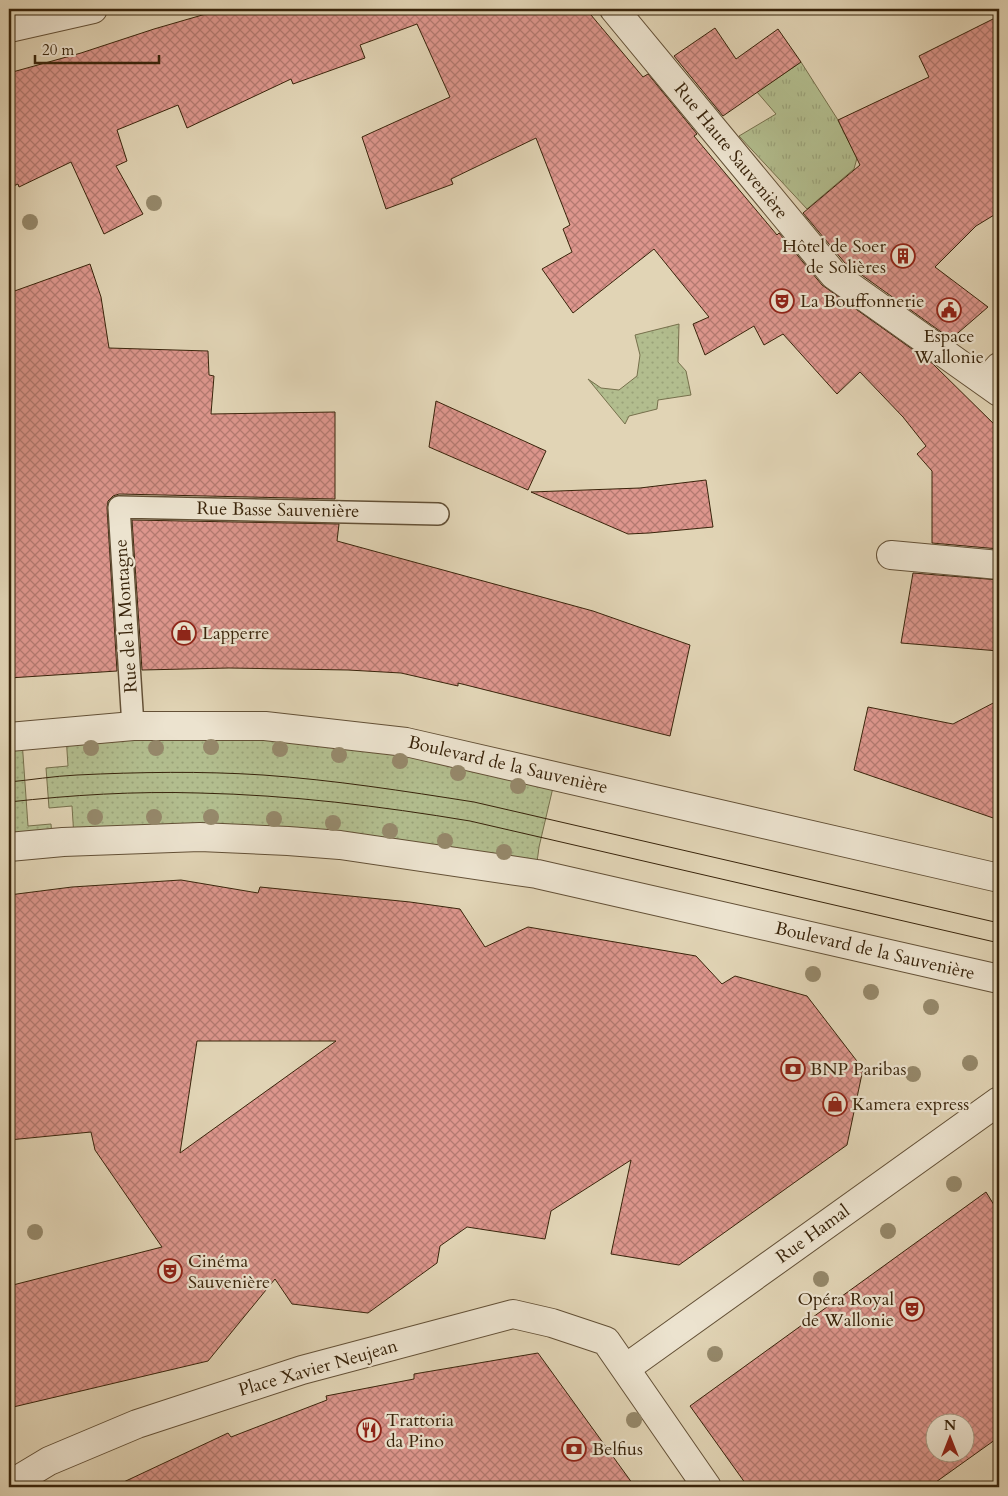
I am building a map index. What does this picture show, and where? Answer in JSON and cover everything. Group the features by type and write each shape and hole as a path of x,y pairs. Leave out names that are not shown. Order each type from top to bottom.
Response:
{"street":[{"path":"9,28 93,9"},
{"name":"Rue Haute Sauvenière","path":"614,9 834,275 995,380"},
{"path":"891,555 999,565"},
{"name":"Boulevard de la Sauvenière","path":"9,737 132,726 265,726 406,742 999,878"},
{"name":"Boulevard de la Sauvenière","path":"9,847 62,842 200,837 340,845 537,874 999,979"},
{"name":"Rue Hamal","path":"626,1368 999,1101"},
{"name":"Place Xavier Neujean","path":"9,1485 48,1461 137,1424 302,1370 513,1314 552,1323 606,1341 707,1487"}],"lane":[{"name":"Rue Basse Sauvenière","path":"119,507 438,514"},
{"name":"Rue de la Montagne","path":"119,507 132,726"}],"green space":[{"path":"801,62 838,120 857,158 854,169 807,209 739,136 776,114 757,92"},
{"path":"679,324 678,362 686,371 691,395 658,400 657,409 629,416 625,424 588,379 601,388 619,390 637,376 640,355 635,335"},
{"path":"264,731 555,779 539,847 536,870 74,838 72,806 49,808 46,768 68,766 66,735"},
{"path":"22,740 28,826 51,824 52,837 9,841 9,742"}],"building":[{"path":"223,9 586,9 643,77 648,74 697,134 694,136 777,235 779,233 822,285 933,364 999,429 999,549 932,543 932,471 917,454 926,446 903,417 860,372 837,394 783,334 764,345 754,326 705,355 693,324 709,317 654,249 573,313 542,269 572,252 563,229 570,225 536,138 451,179 453,184 386,209 362,137 450,97 417,24 360,45 365,58 293,84 291,79 187,128 178,105 117,130 127,161 116,166 143,214 104,234 71,162 19,187 18,184 9,188 9,73"},
{"path":"999,16 999,212 976,226 935,267 988,307 951,339 845,263 803,213 860,165 838,120 929,77 919,56"},
{"path":"715,28 736,59 778,29 801,62 723,116 674,56"},
{"path":"90,264 101,297 109,348 208,351 209,375 214,376 211,414 335,412 335,499 119,494 113,496 108,501 107,508 117,671 9,678 9,293"},
{"path":"436,401 546,451 528,490 429,447"},
{"path":"706,480 713,527 649,533 628,534 531,492 640,488"},
{"path":"132,520 339,524 337,541 593,611 690,645 670,736 458,683 458,686 401,673 229,668 142,670"},
{"path":"913,573 999,580 999,651 901,643"},
{"path":"999,700 999,820 854,770 868,707 953,724"},
{"path":"181,880 258,893 260,887 410,902 460,909 485,947 528,927 696,956 722,984 735,976 807,996 863,1069 847,1145 679,1265 611,1254 631,1160 551,1211 545,1239 467,1227 440,1246 437,1263 368,1313 292,1304 275,1279 208,1361 9,1408 9,1286 162,1247 95,1150 91,1132 9,1140 9,895 72,887","holes":["197,1041 336,1041 180,1153"]},
{"name":"Opéra Royal de Wallonie","path":"986,1192 999,1213 999,1437 976,1453 976,1414 926,1414 926,1464 961,1464 929,1487 748,1487 690,1406"},
{"path":"538,1353 635,1487 113,1487 228,1433 231,1437 327,1400 326,1396 414,1379 414,1374"}],"tram line":[{"path":"9,782 60,776 170,772 290,777 395,790 474,802 999,923"},
{"path":"9,802 104,794 199,793 335,802 402,811 470,821 999,943"}],"place":[{"name":"Hôtel de Soer de Solières","path":"903,256"},
{"name":"La Bouffonnerie","path":"782,301"},
{"name":"Espace Wallonie","path":"949,310"},
{"name":"Lapperre","path":"184,633"},
{"name":"BNP Paribas","path":"793,1069"},
{"name":"Kamera express","path":"835,1104"},
{"name":"Cinéma Sauvenière","path":"170,1271"},
{"name":"Opéra Royal de Wallonie","path":"912,1309"},
{"name":"Trattoria da Pino","path":"369,1430"},
{"name":"Belfius","path":"574,1449"}]}
